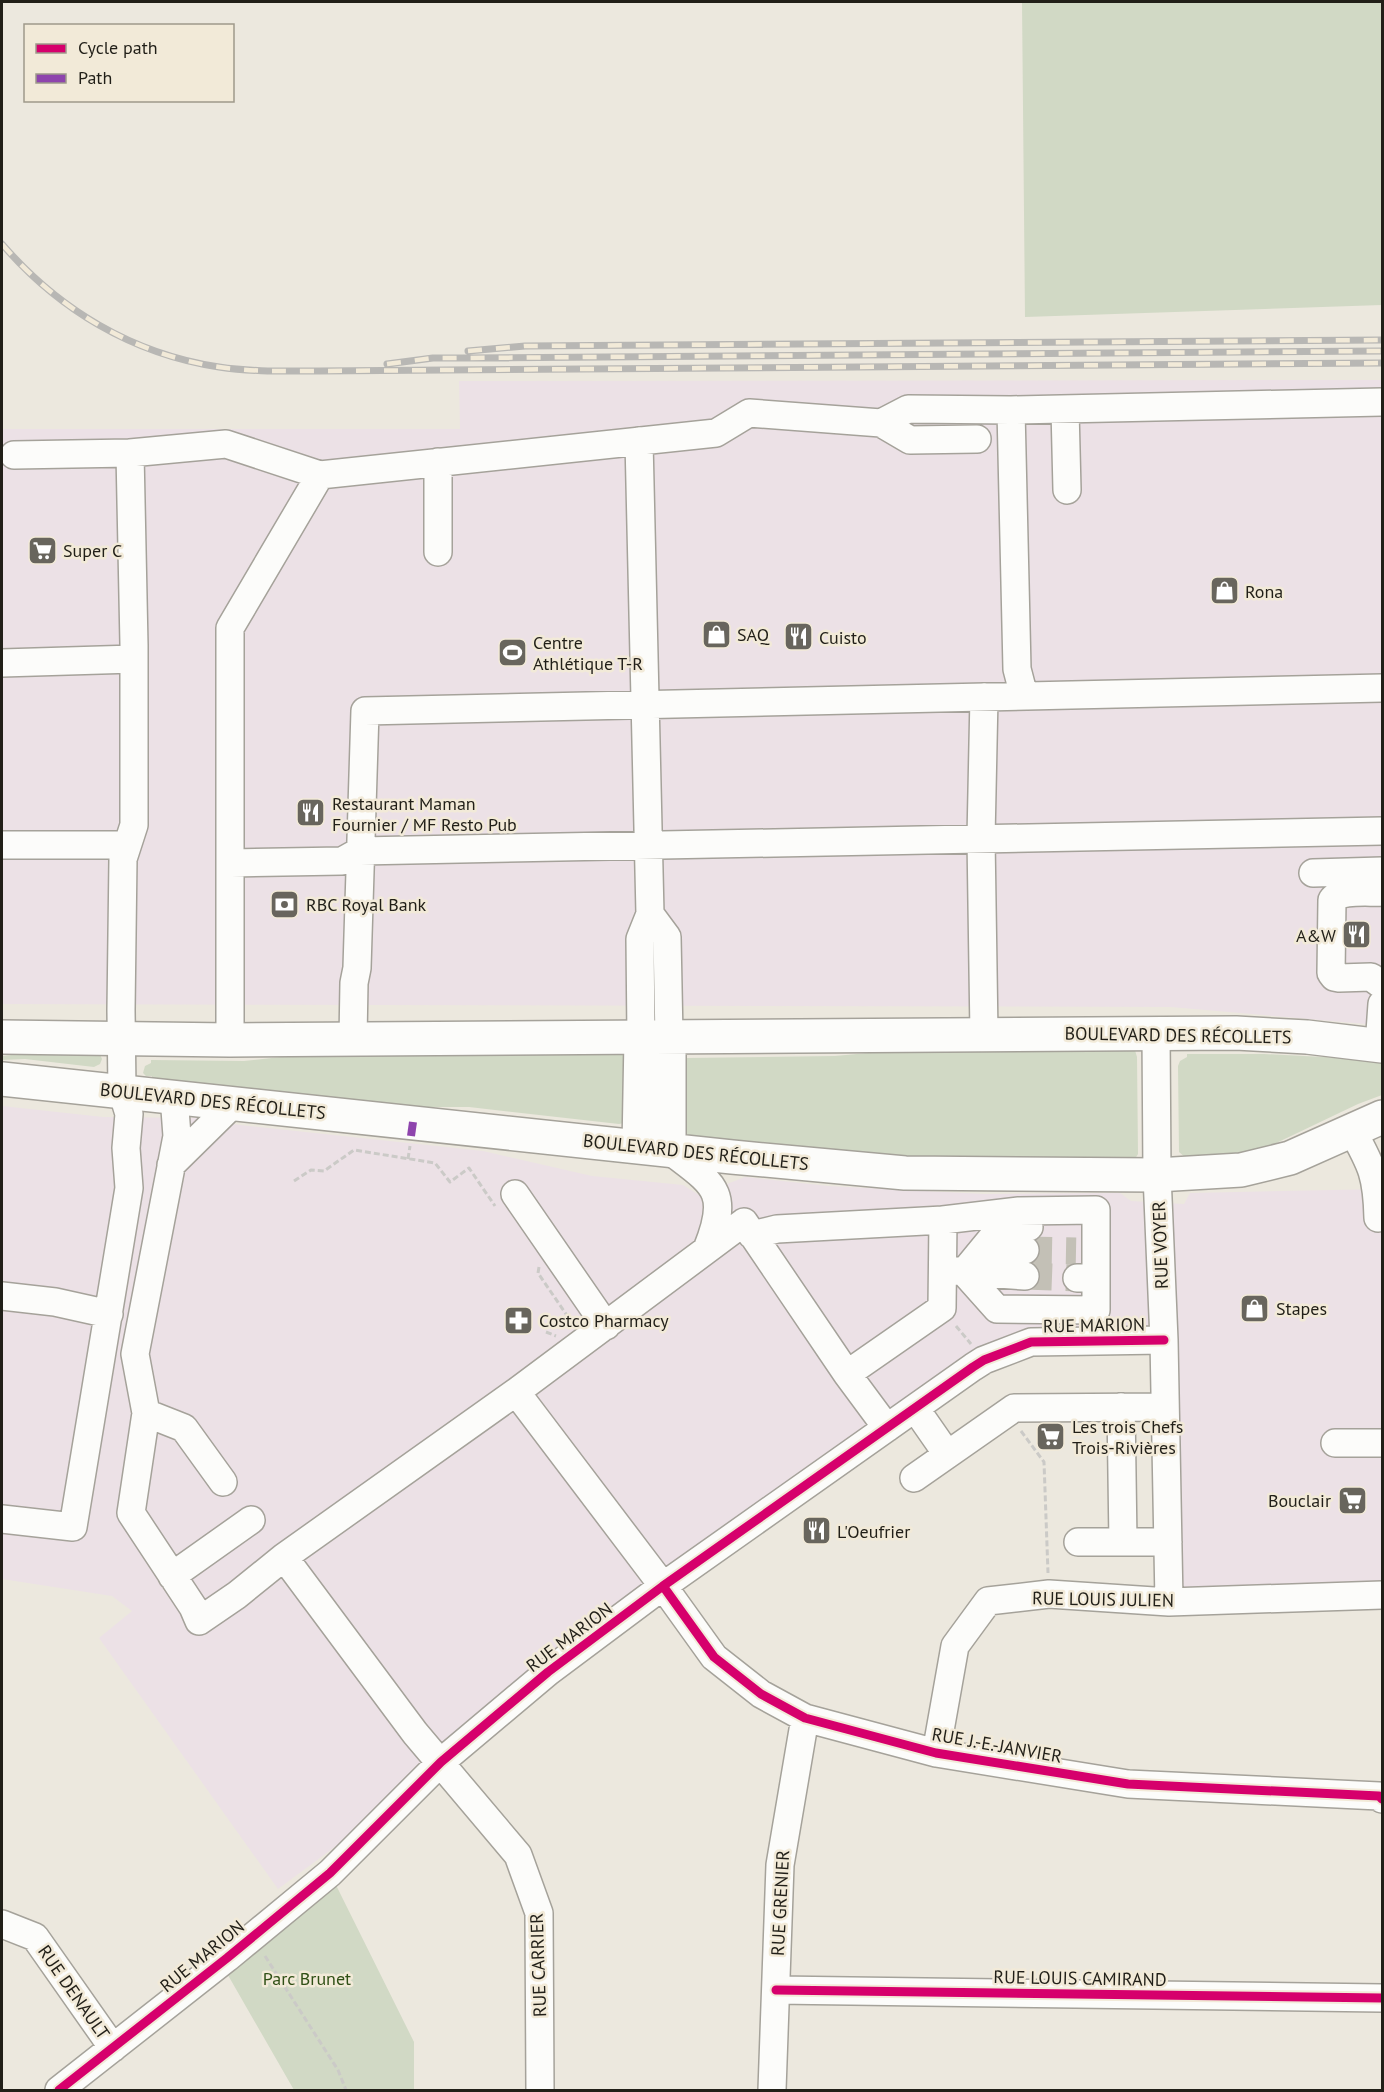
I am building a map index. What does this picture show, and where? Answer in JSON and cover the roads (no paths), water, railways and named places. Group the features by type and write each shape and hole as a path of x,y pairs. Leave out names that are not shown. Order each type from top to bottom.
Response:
{"main road":[{"name":"BOULEVARD DES RÉCOLLETS","path":"2,1037 230,1040 1156,1033 1266,1034 1381,1046"},
{"path":"654,1148 655,1037"},
{"name":"BOULEVARD DES RÉCOLLETS","path":"2,1079 905,1173 1157,1175 1225,1172 1264,1166 1301,1154 1383,1117"}],"street":[{"path":"881,423 908,409 1011,410 1383,402"},
{"path":"1065,409 1066,490"},
{"path":"1011,410 1017,669 1024,696"},
{"path":"14,455 129,453 226,444 320,475 716,433 749,413 881,423 910,440 977,439"},
{"path":"639,441 650,914 667,937 655,1037"},
{"path":"2,1520 73,1527 129,1188 126,1148 129,1114 122,1091 121,1010 123,859 134,825 134,659 129,453"},
{"path":"438,462 438,552"},
{"path":"230,1040 230,628 320,475"},
{"path":"2,663 134,659"},
{"path":"353,1039 365,711 1383,688"},
{"path":"984,697 981,838 984,1034"},
{"path":"231,863 342,861 360,851 1383,831"},
{"path":"2,845 128,845"},
{"path":"1313,873 1383,871"},
{"path":"1383,892 1341,893 1335,895 1332,900 1332,973 1334,977 1371,977 1383,985"},
{"path":"1381,1046 1383,1004"},
{"name":"RUE VOYER","path":"1156,1033 1157,1175 1164,1340 1169,1602"},
{"path":"174,1096 177,1129 135,1354 146,1413 131,1513 193,1607 199,1621 237,1595 284,1557 516,1392 744,1222 847,1374 887,1428"},
{"path":"171,1165 234,1103"},
{"path":"1352,1130 1373,1171 1378,1218"},
{"path":"654,1148 708,1181 716,1192 718,1219 707,1249"},
{"path":"507,1203 606,1326"},
{"path":"752,1235 777,1228 943,1220 1019,1211 1096,1210 1086,1278 1096,1310 997,1309 953,1271"},
{"path":"847,1374 942,1308 953,1271 943,1220"},
{"path":"953,1271 1001,1227 1090,1243"},
{"path":"953,1271 1025,1263"},
{"path":"2,1296 55,1302 110,1314"},
{"name":"RUE MARION","path":"59,2091 330,1873 441,1762 548,1672 663,1586 984,1360 1031,1342 1164,1340"},
{"name":"RUE J.-E.-JANVIER","path":"516,1392 714,1657 761,1694 805,1718 936,1753 1128,1784 1379,1796 1383,1799"},
{"path":"1121,1407 1123,1542"},
{"path":"914,1478 1014,1408 1165,1407"},
{"path":"915,1408 947,1454"},
{"path":"146,1413 184,1428 223,1482"},
{"path":"1335,1443 1383,1443"},
{"path":"172,1576 251,1520"},
{"path":"1078,1542 1168,1542"},
{"name":"RUE CARRIER","path":"284,1557 415,1733 518,1855 539,1913 540,2091"},
{"name":"RUE LOUIS JULIEN","path":"936,1753 955,1646 988,1601 1049,1594 1169,1602 1383,1595"},
{"name":"RUE GRENIER","path":"772,2091 780,1865 805,1718"},
{"name":"RUE DENAULT","path":"2,1924 35,1937 113,2048"},
{"name":"RUE LOUIS CAMIRAND","path":"776,1990 1383,1998"}],"tunnel":[{"path":"1025,1250 1076,1251"},
{"path":"1025,1276 1077,1278"}],"railway":[{"path":"2,244 47,289 72,308 127,340 187,361 244,370 1382,363"},
{"path":"468,351 525,346 1382,340"},
{"path":"387,364 433,358 1382,351"}],"place":[{"name":"Super C","path":"42,550"},
{"name":"Rona","path":"1224,591"},
{"name":"SAQ","path":"716,634"},
{"name":"Cuisto","path":"798,637"},
{"name":"Centre Athlétique T-R","path":"512,652"},
{"name":"Restaurant Maman Fournier / MF Resto Pub","path":"311,813"},
{"name":"RBC Royal Bank","path":"285,904"},
{"name":"A&W","path":"1357,935"},
{"name":"Stapes","path":"1255,1308"},
{"name":"Costco Pharmacy","path":"518,1320"},
{"name":"Les trois Chefs Trois-Rivières","path":"1051,1436"},
{"name":"Bouclair","path":"1352,1500"},
{"name":"L'Oeufrier","path":"816,1531"}],"park label":[{"name":"Parc Brunet","path":"307,1978"}]}
